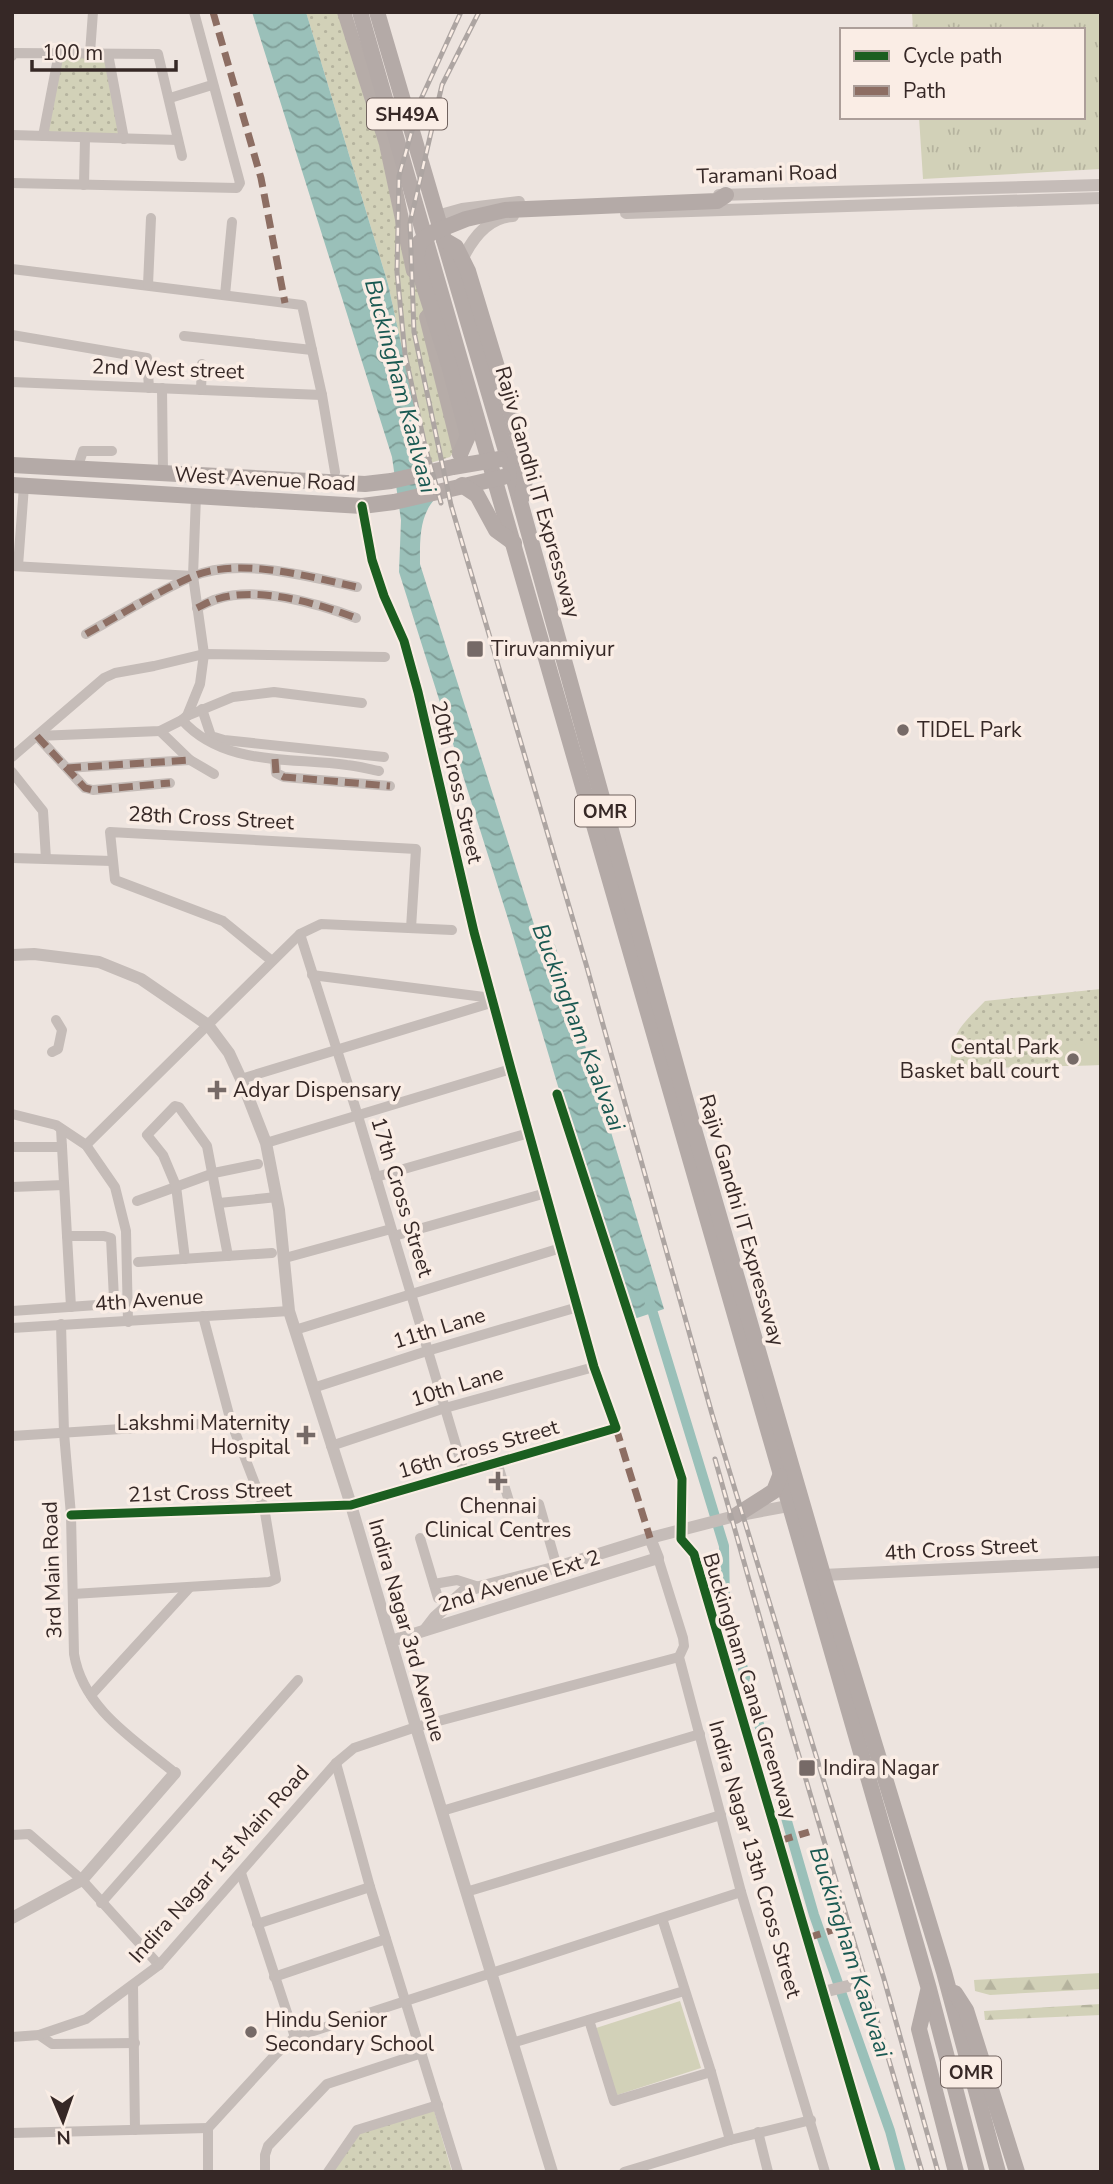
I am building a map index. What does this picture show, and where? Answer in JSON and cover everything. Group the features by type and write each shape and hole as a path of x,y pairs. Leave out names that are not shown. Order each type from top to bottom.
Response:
{"main road":[{"name":"SH49A","path":"377,12 437,216"},
{"name":"Rajiv Gandhi IT Expressway","path":"354,20 489,454 780,1476 796,1505 823,1575 944,1972 998,2172"},
{"path":"354,20 462,460"},
{"path":"462,460 468,436 416,261 419,243 431,233 466,219 505,211 717,201 726,195"},
{"name":"Rajiv Gandhi IT Expressway","path":"437,216 508,458 518,480 520,503 977,2172"},
{"path":"431,233 456,247 468,271 522,450 518,480"},
{"path":"468,436 489,454"},
{"name":"West Avenue Road","path":"12,465 336,484 391,481 489,454 508,458"},
{"name":"West Avenue Road","path":"18,486 362,506 394,502 496,478 518,480"},
{"path":"462,485 477,495 496,530 514,542"},
{"path":"735,1516 775,1491 780,1476"},
{"path":"944,1972 966,2010 1017,2172"},
{"path":"929,1989 919,2029 957,2172"}],"street":[{"path":"90,53 93,12"},
{"path":"12,183 237,188 240,183 194,12"},
{"path":"12,56 13,53 158,54 183,156"},
{"path":"43,136 59,53"},
{"path":"108,54 124,139"},
{"path":"170,98 212,85"},
{"path":"12,135 178,140"},
{"path":"83,185 85,138"},
{"name":"Taramani Road","path":"437,216 504,202 1101,185"},
{"name":"Taramani Road","path":"470,243 481,230 504,216 1101,198"},
{"path":"454,277 470,243 462,209"},
{"path":"148,285 151,218"},
{"path":"225,295 232,222"},
{"path":"12,269 302,305 322,395 335,472"},
{"path":"12,335 147,358 149,388"},
{"path":"184,336 312,350"},
{"path":"201,390 202,364"},
{"name":"2nd West street","path":"12,382 322,395"},
{"path":"162,388 163,474"},
{"path":"77,469 83,451 112,451"},
{"path":"18,486 15,566 193,576 220,570 259,569 357,587"},
{"path":"184,718 200,684 204,654 193,576 196,496"},
{"name":"20th Cross Street","path":"362,506 372,560 404,641 418,692 474,932 511,1069 594,1367 616,1427"},
{"path":"86,634 193,576"},
{"path":"197,608 217,599 263,596 286,598 356,618"},
{"path":"12,757 104,678 115,673 204,654 385,657"},
{"path":"37,736 160,731 202,709 233,697 274,692 362,703"},
{"path":"202,709 211,736 224,740 384,757"},
{"path":"184,718 193,733 230,751 379,771"},
{"path":"160,731 190,760 214,774"},
{"path":"37,736 85,788 93,790 170,783"},
{"path":"275,759 276,774 284,777 390,786"},
{"path":"67,768 190,760"},
{"path":"12,772 43,811 46,859"},
{"name":"28th Cross Street","path":"113,861 110,832 416,849 411,928"},
{"path":"12,858 113,861 115,880 223,921 272,961"},
{"path":"86,1145 300,933 321,924 452,930"},
{"name":"17th Cross Street","path":"300,933 358,1116 464,1472"},
{"name":"Indira Nagar 3rd Avenue","path":"12,955 34,954 99,962 142,979 208,1025 229,1053 241,1079 266,1143 277,1197 278,1256 289,1311 351,1504 552,2172"},
{"path":"312,975 493,1000"},
{"path":"241,1079 493,1000"},
{"path":"52,1052 58,1049 61,1040 62,1030 56,1020"},
{"path":"266,1143 511,1069"},
{"path":"185,1259 176,1186 163,1155 147,1135 175,1106 180,1107 207,1146 228,1256"},
{"path":"12,1114 56,1125 86,1145 115,1187 127,1231 128,1322"},
{"path":"61,1129 71,1307"},
{"path":"376,1177 529,1133"},
{"path":"12,1147 62,1147"},
{"path":"136,1201 214,1173 258,1164"},
{"path":"12,1188 64,1185"},
{"path":"138,1262 228,1256 278,1256 393,1232 546,1193"},
{"path":"219,1203 277,1197"},
{"path":"12,1311 108,1306 113,1302 112,1241 104,1236 67,1236"},
{"path":"295,1330 561,1248"},
{"name":"11th Lane","path":"313,1388 578,1307"},
{"name":"4th Avenue","path":"12,1328 289,1311"},
{"path":"73,1594 189,1588 269,1582 276,1579 264,1507 231,1422 203,1316"},
{"name":"3rd Main Road","path":"61,1324 76,1669 96,1704 111,1721 175,1773"},
{"name":"10th Lane","path":"331,1446 444,1409 594,1367"},
{"path":"12,1436 231,1422"},
{"name":"16th Cross Street","path":"351,1504 616,1427"},
{"path":"497,1462 509,1501"},
{"name":"21st Cross Street","path":"71,1515 351,1504"},
{"path":"539,1504 557,1567"},
{"path":"425,1630 435,1617 464,1591 557,1567 650,1538 735,1516 796,1505"},
{"path":"420,1538 438,1598"},
{"path":"650,1538 658,1558"},
{"name":"2nd Avenue Ext 2","path":"391,1641 658,1558"},
{"name":"Indira Nagar 13th Cross Street","path":"658,1558 683,1638 683,1651 679,1657 741,1892 825,2172"},
{"name":"4th Cross Street","path":"823,1575 1101,1562"},
{"path":"434,1584 457,1580 478,1587"},
{"path":"91,1695 189,1588"},
{"name":"Indira Nagar 1st Main Road","path":"12,2037 39,2035 86,2020 159,1965 336,1763 354,1748 416,1727 679,1657"},
{"path":"101,1903 298,1681"},
{"path":"442,1811 700,1734"},
{"path":"336,1763 370,1886 458,2172"},
{"path":"13,1917 82,1880 175,1773"},
{"path":"466,1892 721,1815"},
{"path":"12,1835 29,1834 82,1880 159,1965"},
{"path":"241,1872 295,2037"},
{"path":"257,1924 370,1886"},
{"path":"208,2172 208,2129 276,2054 295,2037 741,1892"},
{"path":"662,1918 730,2140"},
{"path":"274,1977 386,1939"},
{"path":"823,1992 852,1985"},
{"path":"133,1986 135,2130"},
{"path":"512,2043 684,1991"},
{"path":"589,2020 614,2101 711,2072"},
{"path":"39,2035 52,2045 135,2043"},
{"path":"265,2172 268,2146 327,2084 422,2053"},
{"path":"328,2172 357,2130 438,2105"},
{"path":"624,2172 758,2132 811,2120"},
{"path":"12,2133 208,2129"},
{"path":"758,2132 768,2172"}],"green space":[{"path":"306,12 338,12 352,47 433,335 455,450 450,457 427,464 388,284"},
{"path":"912,12 1101,12 1101,169 923,179 919,119 1085,119 1085,28 913,28"},
{"path":"62,57 105,58 120,136 48,134"},
{"path":"1101,989 1101,1065 950,1069 958,1031 985,1001"},
{"name":"Cental Park Basket ball court","path":"1101,1043 1101,1065 1052,1066 1051,1045"},
{"path":"1101,1973 1101,1989 990,1995 975,1991 974,1980"},
{"path":"680,2001 701,2068 614,2096 593,2029"},
{"path":"1101,2004 1101,2015 985,2020 984,2011"},
{"path":"433,2107 452,2172 330,2172 358,2132"}],"water":[{"path":"252,12 306,12 388,284 435,499 423,521 420,564 537,934 555,945 664,1309 628,1321 509,922 399,572 401,520 392,457"}],"waterway":[{"name":"Buckingham Kaalvaai","path":"649,1300 724,1546 725,1606 814,1915 890,2131 901,2172"}],"railway":[{"path":"441,503 425,446 405,354 397,272 399,176 421,99 461,12"},
{"path":"479,12 442,85 410,223 414,332 451,505 586,964 712,1414 884,1979 938,2172"},
{"path":"715,1459 791,1729 922,2172"}],"marked path":[{"path":"213,12 261,178 285,303"},
{"path":"86,634 164,590 210,571 230,568 274,570 357,587"},
{"path":"197,608 233,595 269,595 306,602 356,618"},
{"path":"37,736 85,788 93,790 170,783"},
{"path":"275,759 276,773 284,777 390,786"},
{"path":"67,768 190,760"},
{"path":"616,1428 650,1538"},
{"path":"779,1841 809,1832"},
{"path":"807,1938 836,1929"}],"cycle path":[{"path":"71,1515 351,1505 616,1428 594,1367 511,1069 474,932 418,692 404,641 372,560 362,506"},
{"name":"Buckingham Canal Greenway","path":"557,1094 682,1479 681,1539 694,1554 876,2172"}],"place":[{"name":"Tiruvanmiyur","path":"475,649"},
{"name":"TIDEL Park","path":"903,730"},
{"name":"Cental Park Basket ball court","path":"1073,1059"},
{"name":"Adyar Dispensary","path":"217,1090"},
{"name":"Lakshmi Maternity Hospital","path":"306,1435"},
{"name":"Chennai Clinical Centres","path":"498,1481"},
{"name":"Indira Nagar","path":"807,1768"},
{"name":"Hindu Senior Secondary School","path":"251,2032"}]}
